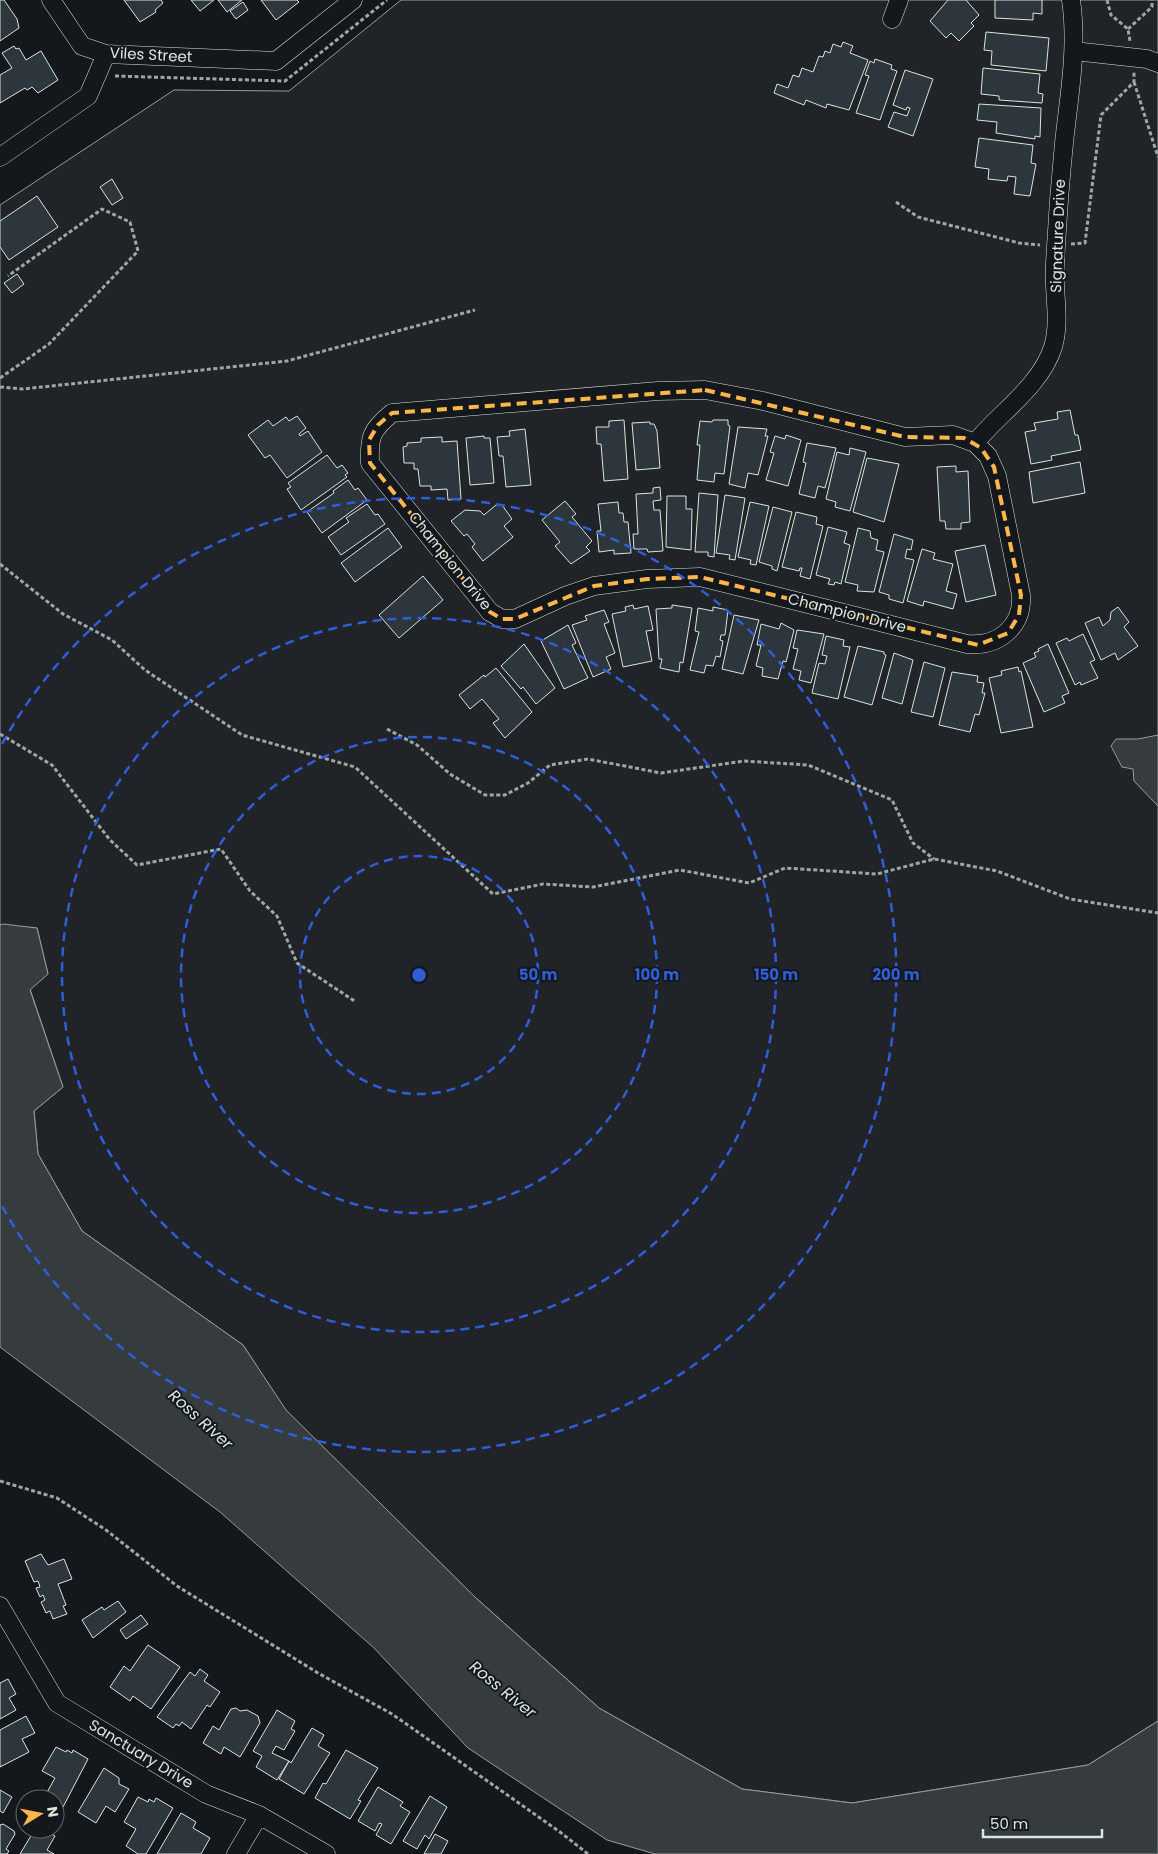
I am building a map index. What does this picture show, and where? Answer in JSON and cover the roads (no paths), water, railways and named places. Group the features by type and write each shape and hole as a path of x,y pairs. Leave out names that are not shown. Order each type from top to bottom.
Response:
{"street":[{"name":"Viles Street","path":"51,0 82,46 106,54 276,61 353,0"},
{"path":"892,19 899,0"},
{"name":"Signature Drive","path":"975,443 988,426 1034,382 1053,348 1057,320 1054,270 1060,180 1074,51 1071,0"},
{"path":"1074,51 1147,59 1158,63"},
{"path":"0,157 88,96 106,54"},
{"name":"Champion Drive","path":"705,390 763,401 905,437 953,436 975,443 988,456 997,476 1021,604 1019,615 1008,633 995,641 978,645 700,577 647,578 594,586 565,596 515,619 502,619 490,612 370,464 369,440 378,425 392,413 658,391 705,390"},
{"name":"Sanctuary Drive","path":"0,1606 57,1703 206,1794 259,1815 326,1854"},
{"path":"236,1854 259,1815"}],"water":[{"path":"1158,735 1158,806 1134,781 1133,769 1122,767 1111,746 1116,739 1138,739"},
{"name":"Ross River","path":"0,925 37,928 48,974 30,990 63,1087 34,1111 38,1154 82,1231 243,1345 286,1410 476,1598 599,1708 742,1789 852,1803 1088,1765 1158,1721 1158,1854 655,1854 607,1840 468,1748 374,1648 220,1512 0,1347"}]}
